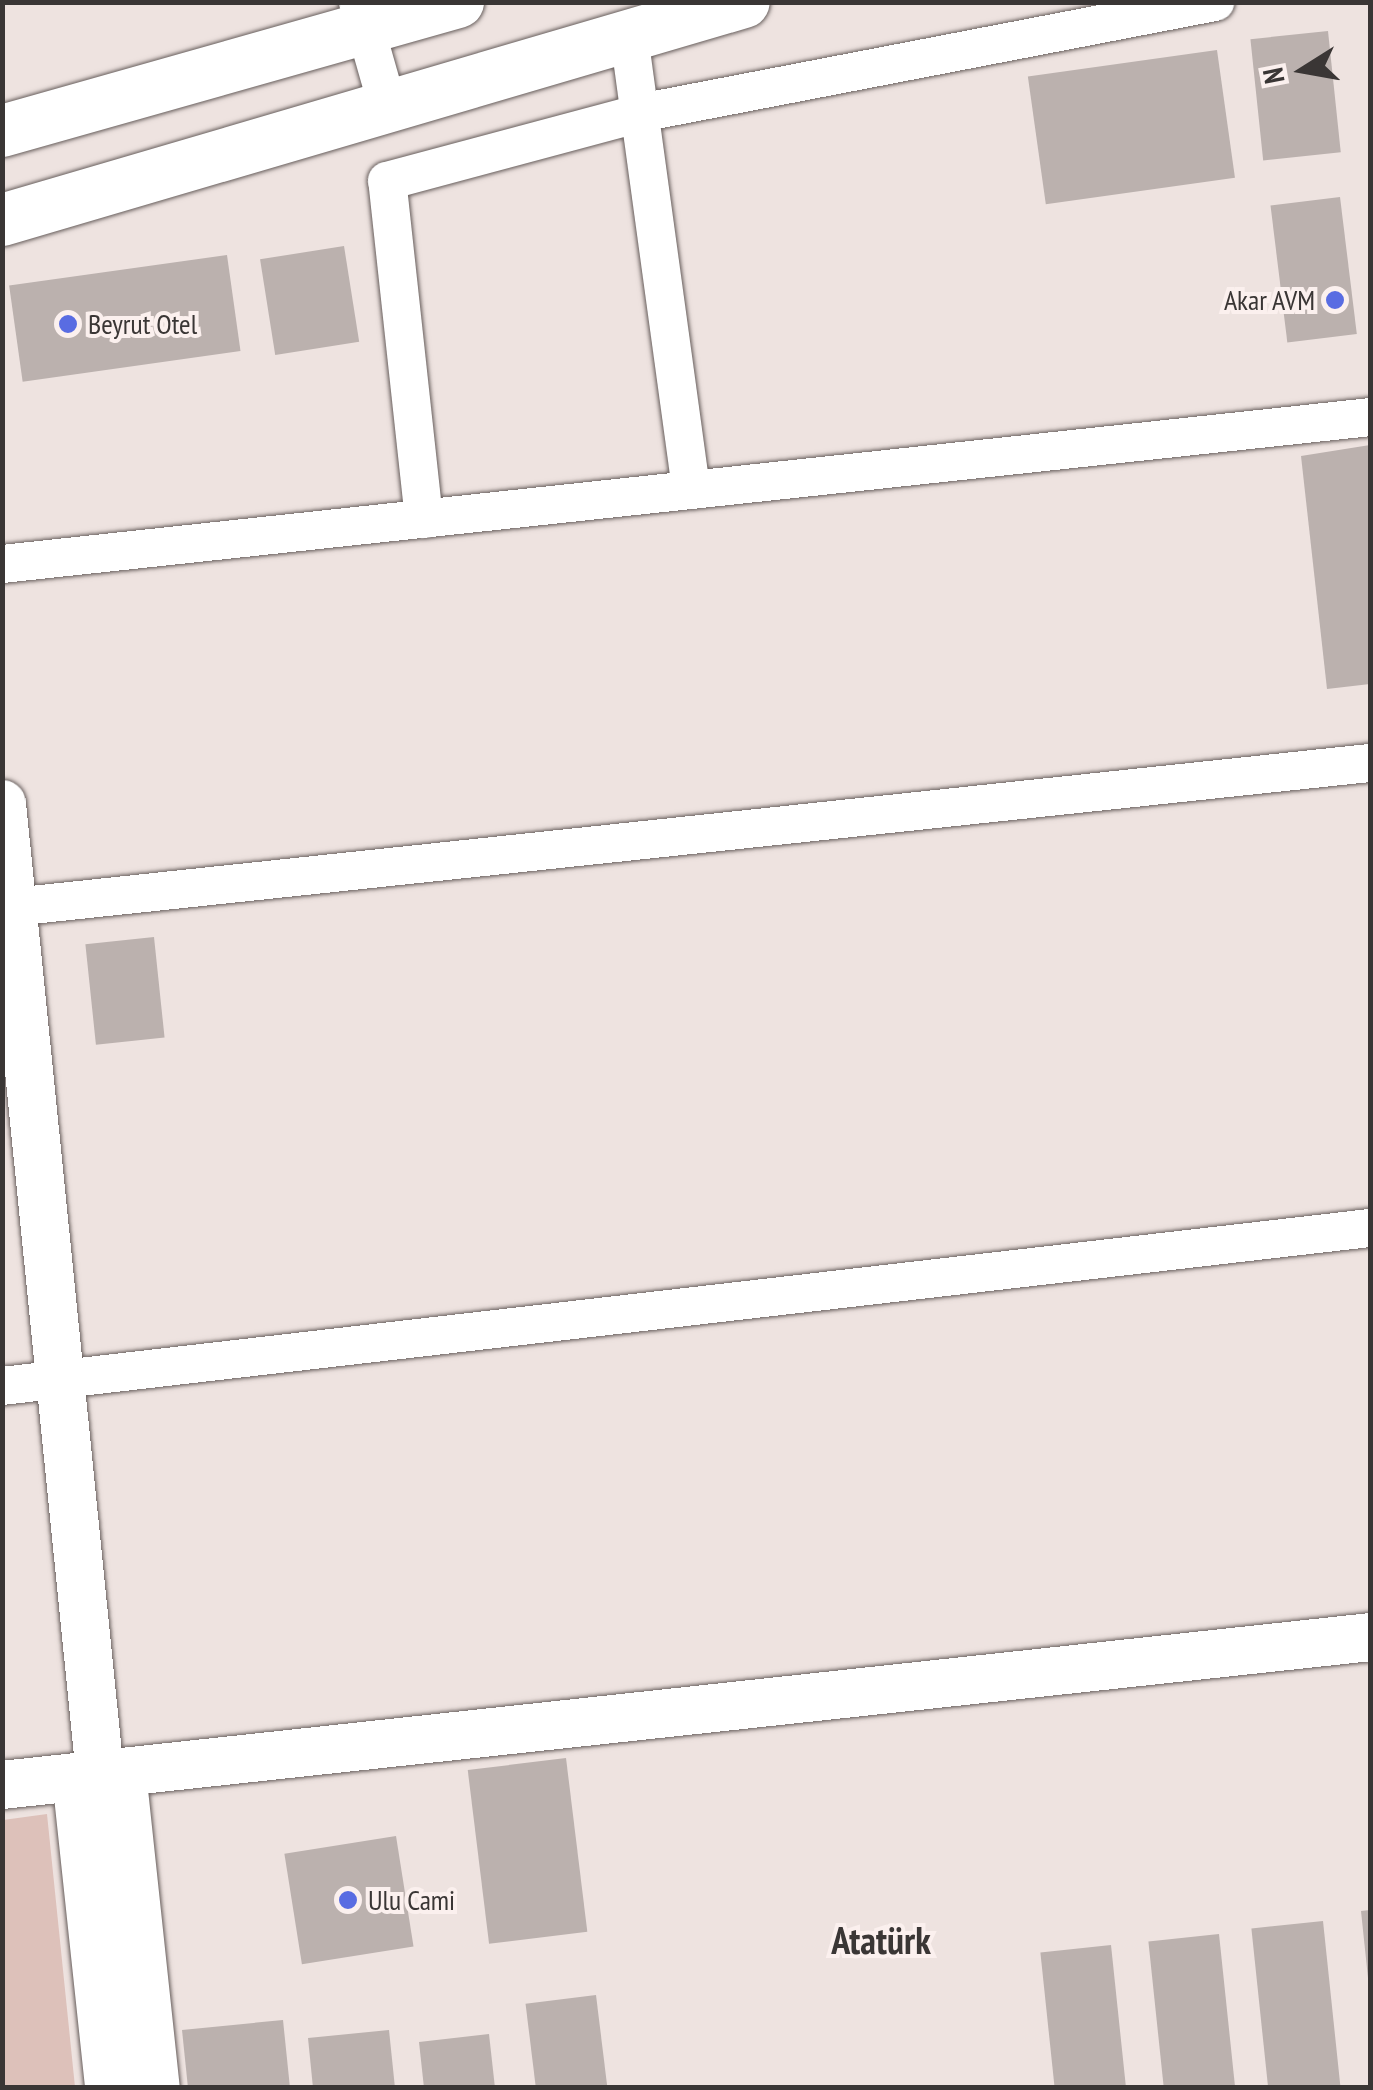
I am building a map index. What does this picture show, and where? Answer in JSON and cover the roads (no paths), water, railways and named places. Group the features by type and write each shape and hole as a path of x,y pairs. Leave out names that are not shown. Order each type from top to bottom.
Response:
{"main road":[{"path":"2,131 362,16 458,2"},
{"path":"2,220 744,2"}],"street":[{"path":"424,518 387,181 640,113 1215,2"},
{"path":"362,16 388,107"},
{"path":"629,36 692,490"},
{"path":"2,564 1370,416"},
{"path":"10,924 1370,763"},
{"path":"2,804 10,924 61,1380 99,1774 109,2088"},
{"path":"2,1386 1370,1228"},
{"path":"2,1785 1370,1637"},
{"path":"99,1774 156,2088"}],"place":[{"name":"Akar AVM","path":"1335,300"},
{"name":"Beyrut Otel","path":"68,324"},
{"name":"Ulu Cami","path":"348,1900"}],"district":[{"name":"Atatürk","path":"881,1940"}]}
